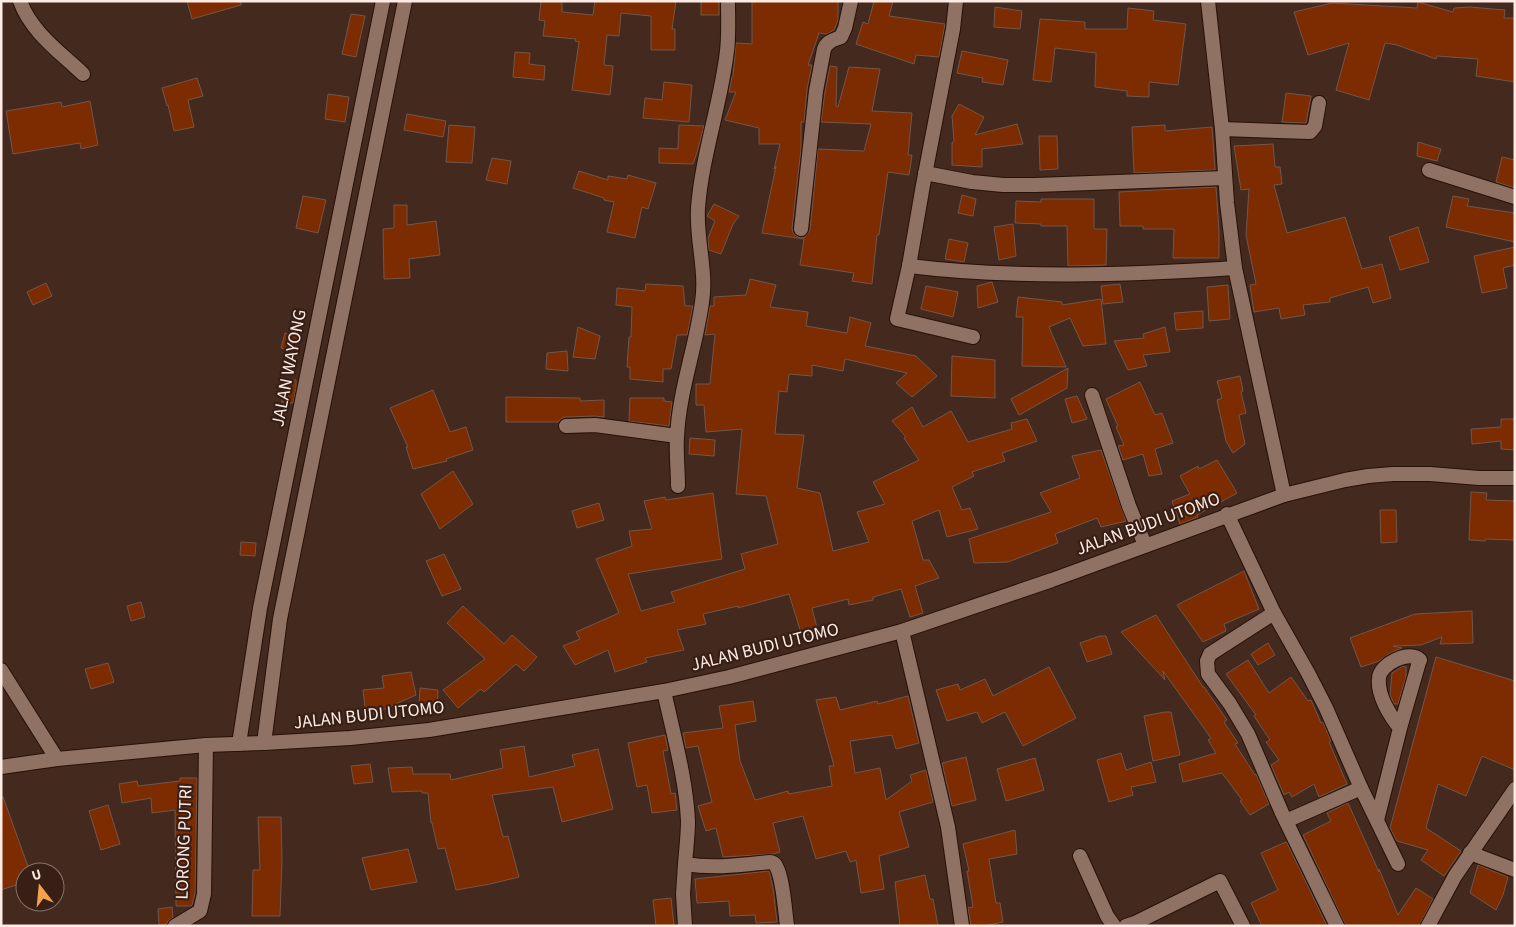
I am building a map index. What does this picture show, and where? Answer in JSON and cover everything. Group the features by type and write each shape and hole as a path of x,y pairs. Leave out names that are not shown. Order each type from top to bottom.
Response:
{"street":[{"path":"20,1 39,32 83,74"},
{"name":"JALAN WAYONG","path":"239,744 260,608 383,1"},
{"path":"264,743 280,619 404,1"},
{"path":"678,486 677,436 689,360 702,302 704,281 698,233 698,207 727,49 728,1"},
{"path":"801,229 816,91 824,48 830,41 841,37 851,1"},
{"path":"956,1 953,29 909,266 897,318 973,337"},
{"path":"1208,1 1235,268 1284,495"},
{"path":"1222,129 1310,132 1315,126 1320,104"},
{"path":"1429,170 1515,197"},
{"path":"925,173 972,182 1003,185 1225,178"},
{"path":"909,266 938,269 1076,274 1235,268"},
{"path":"1092,395 1129,506 1145,545"},
{"path":"566,426 595,425 677,436"},
{"name":"JALAN BUDI UTOMO","path":"1,767 57,759 206,745 350,738 429,730 664,691 730,677 902,631 1052,580 1195,528 1227,514 1284,495 1345,480 1393,474 1515,478"},
{"path":"1227,514 1274,613 1326,708 1361,788 1398,864"},
{"path":"1274,613 1210,654 1207,661 1208,674 1230,704 1248,734 1286,821 1337,926"},
{"path":"902,631 948,828 962,926"},
{"path":"1377,820 1400,728 1420,660 1412,655 1391,662 1382,670 1379,677 1384,703 1391,717 1400,728"},
{"path":"1,670 57,759"},
{"path":"664,691 684,787 688,822 683,894 685,926"},
{"name":"LORONG PUTRI","path":"175,926 197,914 201,909 204,894 206,745"},
{"path":"1286,821 1361,788"},
{"path":"1428,926 1455,876 1515,790"},
{"path":"1470,853 1515,870"},
{"path":"1080,856 1107,916 1114,926"},
{"path":"685,864 714,867 773,862 777,867 780,880 787,926"},
{"path":"1126,926 1220,881 1244,926"}],"building":[{"path":"187,1 241,1 241,5 192,19"},
{"path":"541,1 562,1 562,12 593,15 595,1 676,1 672,29 675,29 675,50 651,50 651,16 621,13 619,36 607,35 604,65 613,66 610,95 572,90 579,42 575,41 576,39 543,36 545,21 539,20"},
{"path":"701,1 719,1 719,15 701,15"},
{"path":"752,1 838,1 838,20 834,30 827,34 819,33 808,65 812,65 807,89 804,122 801,122 801,149 792,228 796,236 805,237 810,230 818,149 864,151 871,124 821,122 830,66 837,67 836,106 838,107 849,67 880,69 872,111 912,113 908,155 912,155 909,175 888,172 879,235 877,235 872,284 852,281 854,273 800,265 804,239 762,233 780,144 759,144 759,128 725,120 736,92 729,92 733,77 736,43 752,44"},
{"path":"874,1 893,1 889,16 945,24 939,57 916,55 914,64 856,44 863,22 868,24"},
{"path":"1418,2 1453,12 1454,8 1470,7 1505,10 1504,18 1515,18 1515,82 1476,76 1478,59 1437,56 1436,59 1397,45 1385,43 1369,100 1336,90 1349,43 1308,55 1294,12 1332,3 1417,8"},
{"path":"995,7 1022,11 1020,29 994,27"},
{"path":"1128,8 1154,11 1153,20 1186,24 1178,85 1149,82 1149,97 1127,96 1127,91 1095,87 1096,53 1055,48 1051,82 1033,80 1040,19 1085,22 1085,29 1127,29"},
{"path":"351,14 365,16 356,57 342,54"},
{"path":"962,51 1008,60 1003,85 982,82 983,78 957,73"},
{"path":"515,52 530,53 529,64 545,66 544,80 513,77"},
{"path":"197,78 203,96 188,100 194,127 174,131 162,88"},
{"path":"664,82 692,85 689,122 643,118 645,98 662,100"},
{"path":"1286,93 1311,96 1306,123 1282,122"},
{"path":"328,94 349,97 345,122 325,119"},
{"path":"90,101 98,145 81,149 80,143 13,154 6,111 61,102 62,107"},
{"path":"959,104 984,117 975,135 1017,124 1023,144 982,149 982,167 952,165 952,143 954,141 952,116"},
{"path":"407,114 446,121 443,137 404,130"},
{"path":"449,125 475,127 472,163 446,162"},
{"path":"679,125 704,126 693,164 659,163 659,148 678,149"},
{"path":"1165,125 1165,131 1212,127 1215,170 1134,173 1132,127"},
{"path":"1039,136 1057,136 1058,169 1040,170"},
{"path":"1418,142 1441,149 1437,161 1417,156"},
{"path":"1273,144 1275,167 1280,167 1282,184 1274,185 1287,233 1345,217 1362,269 1382,264 1391,298 1373,303 1368,287 1330,298 1330,302 1303,305 1305,315 1281,319 1279,308 1254,312 1250,285 1256,284 1246,235 1249,189 1241,190 1234,146"},
{"path":"1502,157 1515,160 1515,188 1496,182"},
{"path":"492,158 511,161 507,184 486,180"},
{"path":"579,171 608,180 608,176 627,179 628,175 656,183 648,209 642,207 635,238 607,232 614,202 573,188"},
{"path":"1216,187 1219,258 1173,258 1174,229 1143,229 1143,226 1120,226 1119,192"},
{"path":"962,195 976,199 973,216 958,213"},
{"path":"303,196 326,200 318,233 296,228"},
{"path":"1453,196 1469,199 1467,206 1515,213 1515,242 1446,227"},
{"path":"1041,199 1094,199 1094,229 1107,229 1106,265 1068,266 1067,226 1015,223 1016,201 1041,202"},
{"path":"714,204 739,216 733,224 721,254 709,250 708,238 715,221 707,216"},
{"path":"394,205 407,205 407,225 436,221 440,255 409,259 410,278 384,279 383,229 394,228"},
{"path":"1013,224 1016,256 999,260 994,227"},
{"path":"1418,227 1429,262 1400,270 1389,237"},
{"path":"949,239 968,243 964,262 945,259"},
{"path":"1515,247 1515,265 1503,268 1507,288 1482,293 1474,256"},
{"path":"750,279 776,285 770,307 808,312 806,326 847,333 850,317 871,323 865,346 916,356 937,376 912,397 896,383 907,373 845,359 843,371 812,365 812,376 789,374 787,392 779,391 775,434 804,435 797,488 820,493 833,551 869,542 857,512 885,504 873,482 919,460 904,438 906,437 892,421 912,407 923,427 951,411 968,442 1012,429 1011,423 1027,419 1037,441 1002,453 1005,461 972,472 974,476 952,487 962,510 970,508 978,529 947,537 939,510 912,521 923,560 929,560 939,578 915,586 923,613 910,617 901,589 873,597 873,600 849,605 848,599 812,608 818,632 802,636 789,594 738,608 738,606 703,614 706,624 677,630 684,650 645,658 647,662 615,672 608,650 575,665 563,646 580,639 576,632 619,613 596,559 632,546 629,531 652,529 644,501 665,497 666,500 713,493 722,559 628,574 641,611 675,602 671,592 745,569 741,554 778,544 766,496 736,494 742,429 706,432 704,405 696,405 696,384 710,384 715,334 705,335 710,306 714,306 714,297 746,295"},
{"path":"992,282 998,302 978,308 977,286"},
{"path":"46,283 52,296 33,305 27,292"},
{"path":"646,284 683,286 685,306 693,306 687,335 677,335 671,369 663,369 663,382 630,379 630,367 627,367 632,307 616,305 617,288 645,291"},
{"path":"1120,284 1123,302 1103,304 1101,286"},
{"path":"1228,285 1230,319 1209,321 1207,287"},
{"path":"926,286 958,292 953,317 921,309"},
{"path":"1018,297 1062,302 1062,305 1101,299 1106,344 1083,346 1070,318 1049,327 1066,367 1022,366 1023,317 1016,317"},
{"path":"1203,311 1203,328 1176,330 1174,313"},
{"path":"578,327 600,336 595,359 573,357"},
{"path":"1165,327 1170,352 1143,355 1147,366 1128,370 1114,341 1144,338 1143,334"},
{"path":"285,333 298,337 294,352 281,348"},
{"path":"567,351 568,371 546,369 547,353"},
{"path":"952,356 995,360 995,398 951,396"},
{"path":"1068,368 1067,388 1019,415 1011,399"},
{"path":"1240,376 1243,391 1241,392 1246,413 1239,415 1245,444 1233,453 1226,441 1217,400 1222,398 1217,381"},
{"path":"281,380 296,380 293,403 282,403"},
{"path":"1140,382 1155,415 1162,413 1173,443 1155,449 1162,474 1149,476 1143,454 1123,460 1118,446 1124,445 1106,399"},
{"path":"433,390 450,432 466,427 473,450 446,459 447,461 413,469 406,447 408,447 390,408"},
{"path":"1077,396 1087,419 1072,423 1065,399"},
{"path":"506,397 580,398 580,401 604,400 604,417 566,417 558,422 506,422"},
{"path":"630,398 664,398 664,401 672,402 669,426 629,421"},
{"path":"1501,419 1515,419 1515,450 1501,449 1501,441 1472,444 1471,429 1501,427"},
{"path":"690,438 715,440 714,456 689,454"},
{"path":"1101,450 1126,521 1101,527 1097,518 1055,534 1058,543 1008,562 974,563 969,539 1051,512 1040,493 1080,478 1072,456"},
{"path":"1217,460 1237,493 1197,515 1198,517 1180,524 1172,501 1190,494 1180,476 1198,466 1199,469"},
{"path":"453,471 473,504 440,529 421,494"},
{"path":"1471,492 1487,493 1486,500 1515,501 1515,540 1469,540"},
{"path":"599,503 604,520 577,528 572,511"},
{"path":"1380,510 1396,510 1397,542 1381,543"},
{"path":"241,542 256,543 255,556 240,555"},
{"path":"444,554 461,589 442,596 426,561"},
{"path":"1244,571 1259,609 1224,624 1226,631 1203,642 1177,605"},
{"path":"141,602 145,617 131,621 127,606"},
{"path":"463,606 504,644 512,635 537,657 524,671 516,664 484,692 481,689 458,708 443,690 485,659 447,623"},
{"path":"1472,611 1473,643 1440,644 1442,637 1421,645 1393,646 1402,648 1379,661 1361,667 1350,638 1415,614"},
{"path":"1156,615 1227,720 1224,722 1238,743 1235,744 1256,774 1269,804 1250,815 1240,801 1242,800 1222,773 1183,782 1179,764 1216,753 1208,740 1211,738 1163,671 1165,680 1121,632"},
{"path":"1100,636 1106,636 1112,654 1087,662 1080,643"},
{"path":"1268,643 1275,655 1258,665 1251,654"},
{"path":"1436,657 1515,681 1515,770 1482,756 1466,796 1438,784 1426,828 1461,851 1444,876 1421,860 1428,850 1397,841 1390,828"},
{"path":"1248,660 1269,693 1291,677 1308,701 1311,700 1321,723 1323,722 1331,741 1329,742 1347,784 1319,797 1314,784 1292,797 1289,792 1284,795 1271,765 1279,760 1266,742 1270,740 1254,716 1256,715 1226,674"},
{"path":"108,663 114,682 91,689 85,669"},
{"path":"1403,666 1406,667 1406,677 1398,704 1394,704 1390,695 1392,673"},
{"path":"1049,667 1076,718 1023,746 1005,712 982,723 977,712 947,721 936,690 958,684 960,690 985,679 993,696"},
{"path":"411,672 416,695 380,711 380,714 366,715 363,690 384,688 382,676"},
{"path":"420,688 438,690 437,709 419,707"},
{"path":"908,696 919,743 896,749 892,735 850,741 855,773 880,768 886,800 912,781 910,775 926,770 933,802 899,812 909,847 879,856 884,889 861,893 856,860 850,862 846,851 816,859 803,816 773,823 780,852 723,857 716,828 706,831 698,806 712,802 698,746 686,748 683,733 723,728 719,706 753,701 756,721 735,725 740,761 755,800 788,791 789,794 832,786 829,766 834,766 816,700 836,697 840,710 877,701 878,704"},
{"path":"1171,712 1180,755 1153,761 1144,716"},
{"path":"665,735 668,750 663,751 671,794 675,793 677,810 652,813 647,785 637,787 628,743"},
{"path":"524,746 529,777 575,766 572,755 598,749 613,809 562,822 553,787 492,795 503,837 508,836 519,877 456,890 445,848 438,849 431,823 428,793 422,793 422,791 392,792 388,768 412,767 413,774 450,774 451,780 503,768 500,750"},
{"path":"1121,753 1126,770 1151,762 1156,782 1131,787 1133,795 1109,802 1097,760"},
{"path":"966,757 976,800 952,806 942,763"},
{"path":"1035,758 1044,790 1006,801 997,769"},
{"path":"370,764 373,782 354,784 351,766"},
{"path":"180,778 197,778 195,893 191,906 176,906 175,810 152,813 151,798 122,803 119,784 137,781 138,786 180,781"},
{"path":"1,797 3,797 26,862 15,862 15,885 1,890"},
{"path":"1348,803 1398,915 1416,888 1433,899 1419,926 1346,926 1303,835 1331,821 1327,813"},
{"path":"108,805 120,844 101,850 89,811"},
{"path":"258,817 281,817 280,916 252,916 253,870 260,870"},
{"path":"1015,830 1017,854 989,859 996,903 1000,903 1003,922 971,926 968,908 973,907 967,871 969,871 963,844"},
{"path":"1286,842 1327,926 1262,926 1251,903 1278,890 1261,853"},
{"path":"408,849 417,882 371,890 362,858"},
{"path":"1478,865 1508,877 1496,910 1470,893"},
{"path":"769,871 777,922 756,923 755,915 730,916 729,901 697,903 695,879"},
{"path":"925,875 930,899 933,899 938,926 900,926 895,882"},
{"path":"671,898 674,926 656,926 653,900"},
{"path":"172,907 173,917 167,924 159,925 158,909"}]}
